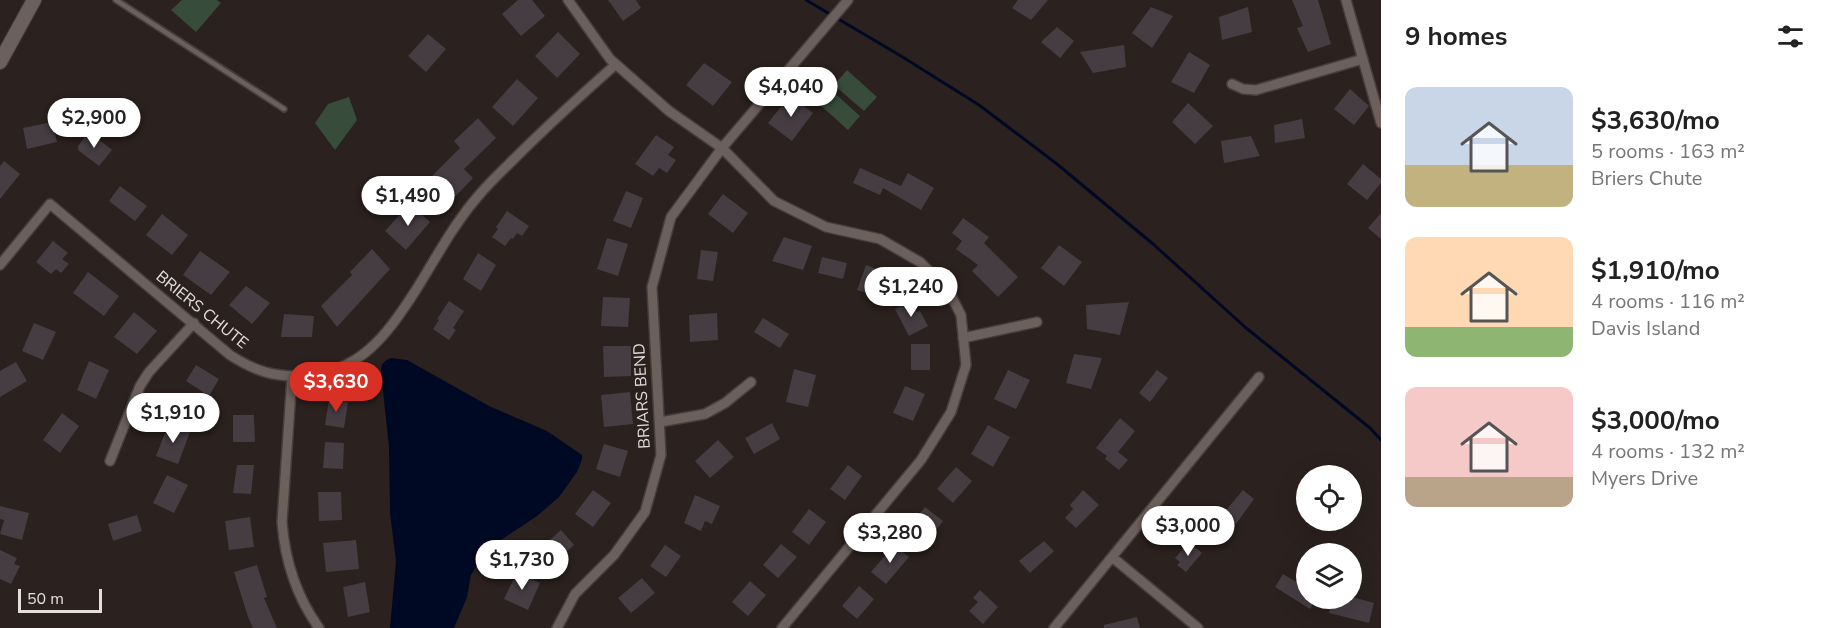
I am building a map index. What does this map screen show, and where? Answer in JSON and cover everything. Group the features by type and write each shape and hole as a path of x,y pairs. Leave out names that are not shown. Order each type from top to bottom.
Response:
{"street":[{"path":"0,60 34,0"},
{"path":"568,0 615,65 669,111 722,148 774,201 826,227 880,239 920,262 948,290 960,315 966,365 951,412 921,460 782,628"},
{"name":"BRIARS BEND","path":"557,628 575,594 614,555 645,512 661,455 652,287 671,217 722,148 848,0"},
{"path":"1346,0 1381,123"},
{"path":"1232,84 1243,89 1256,90 1363,59"},
{"name":"BRIERS CHUTE","path":"0,265 50,204 230,355 244,364 275,376 317,374 342,368 356,360 382,338 393,325 479,194 545,128 615,65"},
{"path":"963,338 1037,322"},
{"path":"110,461 140,386 149,372 194,323"},
{"path":"292,376 282,522 283,538 296,587 319,628"},
{"path":"1054,628 1259,378"},
{"path":"660,422 705,414 725,403 751,382"},
{"path":"1112,557 1198,628"}],"lane":[{"path":"117,0 284,109"}],"green space":[{"path":"182,0 217,0 221,3 196,32 171,10"},
{"path":"847,70 877,97 864,111 834,85"},
{"path":"830,89 860,116 848,130 818,103"},
{"path":"349,97 357,120 335,150 315,123 328,104"}],"water":[{"path":"391,358 407,360 489,406 547,431 582,455 577,472 559,497 537,516 492,546 481,559 471,575 467,597 454,628 390,628 396,561 390,513 389,447 381,367 386,360"}],"building":[{"path":"518,0 532,0 545,16 521,36 502,14"},
{"path":"608,0 636,0 641,8 623,21"},
{"path":"1018,0 1048,0 1031,20 1012,8"},
{"path":"1292,0 1318,0 1331,44 1308,52 1297,28 1303,26"},
{"path":"1151,7 1173,16 1152,48 1132,33"},
{"path":"1248,7 1252,32 1222,40 1219,17"},
{"path":"1057,27 1074,41 1060,58 1041,42"},
{"path":"558,32 580,54 557,78 535,56"},
{"path":"428,34 446,49 426,72 408,56"},
{"path":"1124,45 1126,67 1093,73 1080,52"},
{"path":"1189,52 1210,65 1194,93 1171,82"},
{"path":"704,63 732,82 713,106 686,85"},
{"path":"517,79 538,98 513,126 492,107"},
{"path":"1350,89 1369,106 1354,125 1334,109"},
{"path":"790,95 813,113 792,141 768,123"},
{"path":"1188,103 1213,126 1195,144 1172,122"},
{"path":"478,118 496,138 464,169 473,178 450,202 428,180 460,148 454,141"},
{"path":"1302,119 1305,138 1275,143 1274,125"},
{"path":"52,122 57,142 27,149 23,128"},
{"path":"89,132 112,150 99,166 78,150 78,146"},
{"path":"656,135 674,147 668,155 676,160 667,173 659,168 653,176 635,164"},
{"path":"1251,136 1260,156 1224,163 1221,141"},
{"path":"4,161 20,174 0,199 0,166"},
{"path":"1363,164 1381,179 1381,183 1367,200 1347,184"},
{"path":"860,168 901,186 908,173 934,188 921,210 883,188 880,195 853,183"},
{"path":"120,186 147,206 135,221 109,201"},
{"path":"626,191 643,198 631,228 613,221"},
{"path":"723,194 748,213 733,233 708,214"},
{"path":"410,203 430,222 406,250 385,231"},
{"path":"507,211 529,226 522,236 517,233 505,246 492,237"},
{"path":"1381,213 1381,239 1368,228"},
{"path":"162,214 188,235 172,255 146,235"},
{"path":"963,218 989,237 984,243 1018,277 998,297 972,271 978,265 956,249 962,241 952,233"},
{"path":"784,237 812,246 803,270 772,261"},
{"path":"607,238 628,244 618,276 597,269"},
{"path":"53,241 68,253 62,259 69,264 61,273 56,269 51,274 36,262"},
{"path":"1059,245 1082,262 1064,286 1041,268"},
{"path":"372,249 390,269 337,327 321,306 352,275 350,272"},
{"path":"701,250 718,252 713,281 697,279"},
{"path":"200,251 230,272 211,295 183,275"},
{"path":"478,253 496,265 481,291 463,279"},
{"path":"822,257 847,263 843,279 818,273"},
{"path":"866,265 893,275 885,299 857,290"},
{"path":"88,272 119,296 104,316 73,293"},
{"path":"246,286 270,303 252,324 229,305"},
{"path":"603,297 630,298 628,327 601,326"},
{"path":"449,301 464,311 453,328 456,330 449,340 433,329"},
{"path":"911,301 917,312 920,311 928,326 909,336 895,309"},
{"path":"1129,302 1120,335 1087,329 1086,305"},
{"path":"134,312 157,331 137,354 114,337"},
{"path":"717,313 718,340 690,342 689,315"},
{"path":"284,314 314,316 312,337 281,337"},
{"path":"763,318 789,334 780,348 754,332"},
{"path":"34,323 56,332 43,360 22,351"},
{"path":"911,344 930,344 930,370 911,370"},
{"path":"603,346 631,346 631,376 604,377"},
{"path":"1074,354 1102,358 1091,389 1066,383"},
{"path":"89,361 109,370 96,399 77,390"},
{"path":"16,362 27,381 0,397 0,371"},
{"path":"196,365 219,379 209,396 186,381"},
{"path":"794,369 816,375 808,407 786,402"},
{"path":"1008,370 1030,380 1016,409 994,399"},
{"path":"1157,370 1168,378 1150,402 1139,393"},
{"path":"905,386 925,394 913,421 893,413"},
{"path":"630,392 633,424 604,427 601,395"},
{"path":"329,399 348,402 344,428 325,425"},
{"path":"62,413 79,426 60,453 43,440"},
{"path":"233,415 254,415 255,442 233,442"},
{"path":"1120,418 1135,431 1118,452 1128,460 1119,470 1105,459 1107,456 1096,448"},
{"path":"772,423 780,439 754,454 745,438"},
{"path":"168,425 190,432 178,464 156,456"},
{"path":"988,425 1010,437 993,467 971,454"},
{"path":"718,440 734,457 710,478 695,461"},
{"path":"325,442 344,443 343,469 323,468"},
{"path":"604,444 628,451 620,477 596,469"},
{"path":"237,465 254,465 251,494 233,493"},
{"path":"848,465 862,476 845,500 830,489"},
{"path":"956,467 972,481 953,503 937,489"},
{"path":"167,475 188,485 174,513 153,503"},
{"path":"593,490 611,503 593,527 575,514"},
{"path":"1083,490 1099,505 1076,528 1065,518 1073,509 1070,505"},
{"path":"1243,490 1254,499 1236,524 1223,514"},
{"path":"318,492 341,492 342,520 319,521"},
{"path":"695,495 720,506 712,524 705,521 701,531 684,523"},
{"path":"0,506 29,513 22,540 0,534 4,520 0,519"},
{"path":"925,507 943,521 924,546 906,532"},
{"path":"809,509 826,522 809,545 792,532"},
{"path":"137,515 142,531 113,541 108,524"},
{"path":"250,517 254,547 229,550 225,521"},
{"path":"561,530 574,545 549,567 536,552"},
{"path":"356,540 359,569 326,572 323,543"},
{"path":"1044,541 1054,551 1030,573 1019,561"},
{"path":"1189,542 1202,553 1186,572 1177,565 1180,562 1175,558"},
{"path":"781,544 797,557 778,578 763,565"},
{"path":"665,545 681,556 666,577 650,566"},
{"path":"894,545 909,557 886,584 871,572"},
{"path":"0,550 17,558 14,564 20,566 11,584 0,579"},
{"path":"257,565 267,597 264,598 277,628 253,628 248,617 234,572"},
{"path":"517,572 540,583 528,610 504,599"},
{"path":"1283,574 1296,582 1296,600 1275,587"},
{"path":"642,578 655,593 631,613 618,598"},
{"path":"750,581 766,595 748,616 732,602"},
{"path":"365,582 370,612 348,617 343,587"},
{"path":"859,586 874,599 857,619 842,606"},
{"path":"980,590 998,607 983,624 969,611 978,602 973,598"},
{"path":"1362,600 1374,603 1369,623 1329,613 1330,609 1362,609"},
{"path":"1137,617 1140,628 1104,628 1104,625"}],"waterway":[{"path":"806,0 979,105 1057,164 1153,244 1245,327 1370,428 1381,440"}]}
